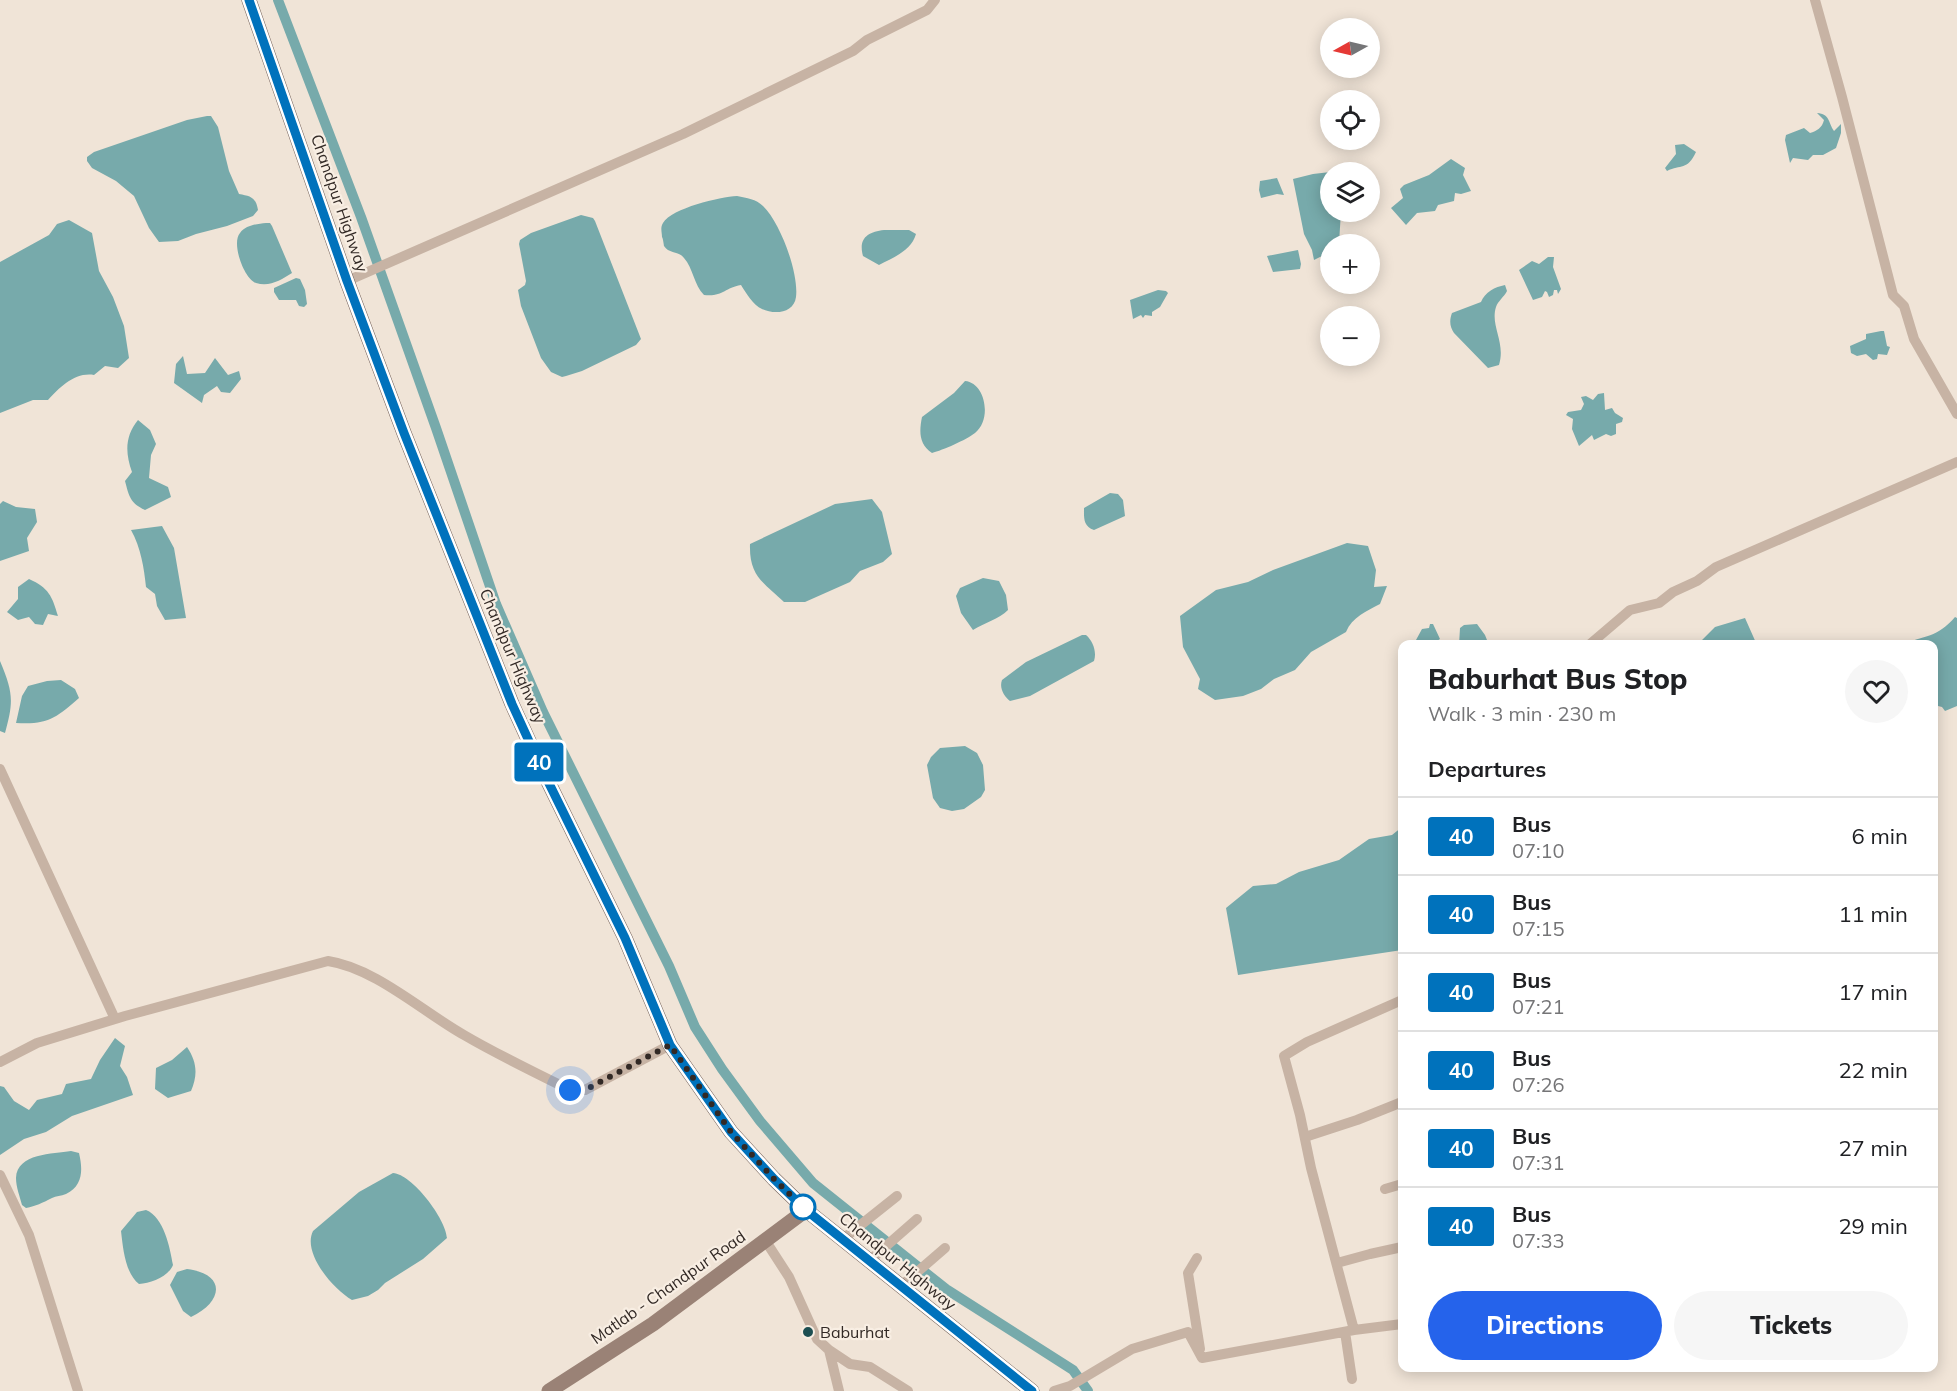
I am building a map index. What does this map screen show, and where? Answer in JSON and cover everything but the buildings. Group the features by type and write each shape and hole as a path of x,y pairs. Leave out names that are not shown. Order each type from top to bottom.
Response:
{"main road":[{"name":"Chandpur Highway","path":"249,0 354,278 404,433 512,704 625,938 670,1045 731,1132 806,1210 1032,1391"},
{"name":"Matlab - Chandpur Road","path":"549,1391 566,1386 806,1210"}],"street":[{"path":"354,278 704,124 853,51 867,40 927,10 935,0"},
{"path":"1815,0 1893,295 1904,306 1914,339 1957,414"},
{"path":"1595,640 1630,610 1659,603 1673,592 1697,581 1716,567 1957,462"},
{"path":"0,769 115,1019"},
{"path":"0,1062 37,1043 115,1019 328,961 342,963 365,972 464,1035 570,1090 585,1090 670,1045"},
{"path":"1353,1378 1350,1331 1337,1263 1284,1056 1307,1042 1398,1002"},
{"path":"1305,1137 1398,1104"},
{"path":"0,1174 29,1235 78,1391"},
{"path":"1385,1189 1398,1185"},
{"path":"843,1239 897,1196"},
{"path":"869,1261 917,1219"},
{"path":"765,1240 789,1277 817,1339 850,1364 870,1367 908,1391"},
{"path":"900,1286 945,1248"},
{"path":"1337,1263 1398,1248"},
{"path":"1197,1258 1188,1274 1202,1358"},
{"path":"1202,1358 1398,1324"},
{"path":"1054,1391 1070,1386 1132,1349 1188,1332 1202,1358"},
{"path":"829,1350 838,1391"}],"water":[{"path":"1817,113 1827,117 1834,131 1841,124 1841,133 1836,148 1823,155 1813,155 1808,160 1793,158 1790,163 1786,135 1804,128 1810,133 1817,130 1824,120"},
{"path":"211,116 218,127 229,171 239,194 252,198 258,210 253,216 227,226 178,241 159,242 149,228 134,196 116,181 92,168 87,157 94,152 187,120"},
{"path":"1684,144 1696,152 1693,158 1687,165 1667,171 1665,168 1676,154 1675,145"},
{"path":"1451,159 1465,168 1463,175 1471,191 1455,193 1454,201 1438,205 1435,211 1417,213 1406,225 1391,208 1403,198 1400,189 1404,185 1429,175"},
{"path":"1320,173 1320,222 1340,222 1340,234 1320,234 1320,257 1314,260 1304,234 1293,179"},
{"path":"1277,178 1284,195 1277,194 1261,198 1260,181"},
{"path":"737,196 754,200 763,206 782,235 796,287 796,297 788,309 773,312 762,309 753,302 741,285 720,294 704,295 684,258 664,246 662,227 668,218 697,204"},
{"path":"581,215 593,218 595,221 641,339 636,345 582,371 562,377 551,372 541,358 521,306 518,290 525,285 526,281 519,244 520,240 531,233"},
{"path":"69,220 92,233 99,271 113,297 124,326 129,358 118,368 105,366 94,375 74,378 48,400 33,400 0,413 0,262 49,235 57,224"},
{"path":"266,223 272,226 292,273 275,282 261,284 251,280 247,275 240,260 237,244 242,230 252,225"},
{"path":"884,230 909,230 916,234 906,249 879,265 863,256 862,245 863,240 869,234"},
{"path":"1298,250 1300,269 1273,272 1267,256"},
{"path":"1548,257 1554,257 1553,267 1561,289 1558,294 1557,290 1554,290 1553,295 1549,297 1545,291 1542,297 1533,300 1519,270 1532,261 1539,264"},
{"path":"296,278 300,279 305,290 307,304 304,307 299,306 296,300 279,300 274,292 274,288"},
{"path":"1505,285 1507,291 1497,305 1495,314 1501,357 1499,365 1488,368 1454,333 1450,319 1452,313 1481,302 1491,290"},
{"path":"1158,290 1168,293 1160,307 1152,312 1152,316 1145,315 1143,318 1141,315 1133,319 1130,300"},
{"path":"1884,331 1887,346 1890,347 1887,355 1878,354 1877,359 1873,360 1866,354 1857,356 1851,353 1850,346 1866,339 1866,334"},
{"path":"183,356 187,374 205,373 215,358 228,375 239,371 241,379 230,393 221,392 217,386 204,395 202,403 174,383 176,364"},
{"path":"965,381 972,383 982,395 984,420 975,433 966,439 932,453 922,442 920,428 922,417 954,393"},
{"path":"1604,393 1605,410 1612,408 1623,418 1622,422 1616,424 1616,434 1611,436 1606,434 1594,440 1592,435 1579,446 1572,429 1573,419 1566,415 1568,412 1581,410 1584,404 1581,397 1586,396 1593,400 1598,394"},
{"path":"138,420 150,430 156,444 151,455 149,478 168,487 171,497 145,510 136,505 131,498 125,481 132,472 127,451 129,438"},
{"path":"1110,493 1118,494 1123,500 1125,516 1094,530 1090,528 1085,521 1084,508"},
{"path":"872,499 882,512 892,554 883,562 860,571 850,582 805,602 784,602 755,571 750,555 750,544 835,504"},
{"path":"3,501 16,507 35,509 37,522 27,538 29,551 0,561 0,504"},
{"path":"162,526 174,548 186,618 165,620 157,606 155,594 146,587 140,551 131,530"},
{"path":"1347,543 1368,546 1376,570 1374,587 1387,586 1380,604 1356,618 1346,632 1311,652 1295,670 1274,679 1261,689 1243,696 1215,700 1198,689 1200,679 1183,647 1180,616 1216,590 1248,582 1273,570"},
{"path":"983,578 999,581 1006,595 1008,610 973,630 961,613 956,596 960,588"},
{"path":"29,579 49,593 58,616 48,614 43,625 35,624 29,617 18,620 7,612 18,599 18,587"},
{"path":"1955,617 1957,618 1957,706 1945,711 1938,706 1938,640 1916,640 1930,635"},
{"path":"1745,618 1755,640 1702,640 1715,627"},
{"path":"1430,624 1433,624 1440,639 1416,640 1422,629 1429,628"},
{"path":"1477,624 1487,640 1459,640 1460,628 1464,625"},
{"path":"1086,635 1092,643 1095,650 1094,661 1030,696 1010,701 1006,697 1002,689 1002,680 1026,662"},
{"path":"0,661 8,681 11,697 5,733 0,731"},
{"path":"61,680 75,689 79,698 51,719 36,723 16,723 22,696 28,686"},
{"path":"965,746 977,753 983,765 985,790 981,797 964,809 952,811 940,808 933,798 927,765 940,748"},
{"path":"1398,830 1398,951 1238,975 1226,908 1253,886 1276,884 1299,872 1339,860 1369,839 1392,835"},
{"path":"115,1038 125,1046 120,1066 127,1077 133,1095 72,1116 46,1132 24,1139 0,1155 0,1086 4,1087 14,1101 29,1110 37,1100 62,1094 66,1084 91,1079 100,1060"},
{"path":"187,1047 195,1063 191,1091 168,1098 155,1089 156,1068 172,1060"},
{"path":"71,1151 79,1153 80,1159 81,1171 76,1187 66,1194 36,1205 26,1208 22,1205 16,1178 22,1164 37,1156"},
{"path":"393,1173 409,1181 427,1199 441,1220 447,1238 423,1259 378,1290 368,1296 352,1300 336,1288 315,1260 311,1240 313,1231 359,1192"},
{"path":"146,1210 162,1226 173,1265 159,1279 139,1284 128,1267 121,1231 137,1212"},
{"path":"187,1269 209,1276 216,1289 210,1304 191,1317 183,1311 170,1285 177,1272"}],"waterway":[{"path":"278,0 361,217 496,604 543,712 669,966 695,1027 760,1121 813,1183 946,1289 1073,1370 1088,1391"}],"bus line":[{"name":"40","path":"249,0 355,303 512,704 625,938 670,1045 731,1132 806,1210 1032,1391"}],"place":[{"name":"Baburhat","path":"808,1332"}],"route":[{"path":"570,1090 585,1090 670,1045 731,1132 806,1210 803,1207"}]}
